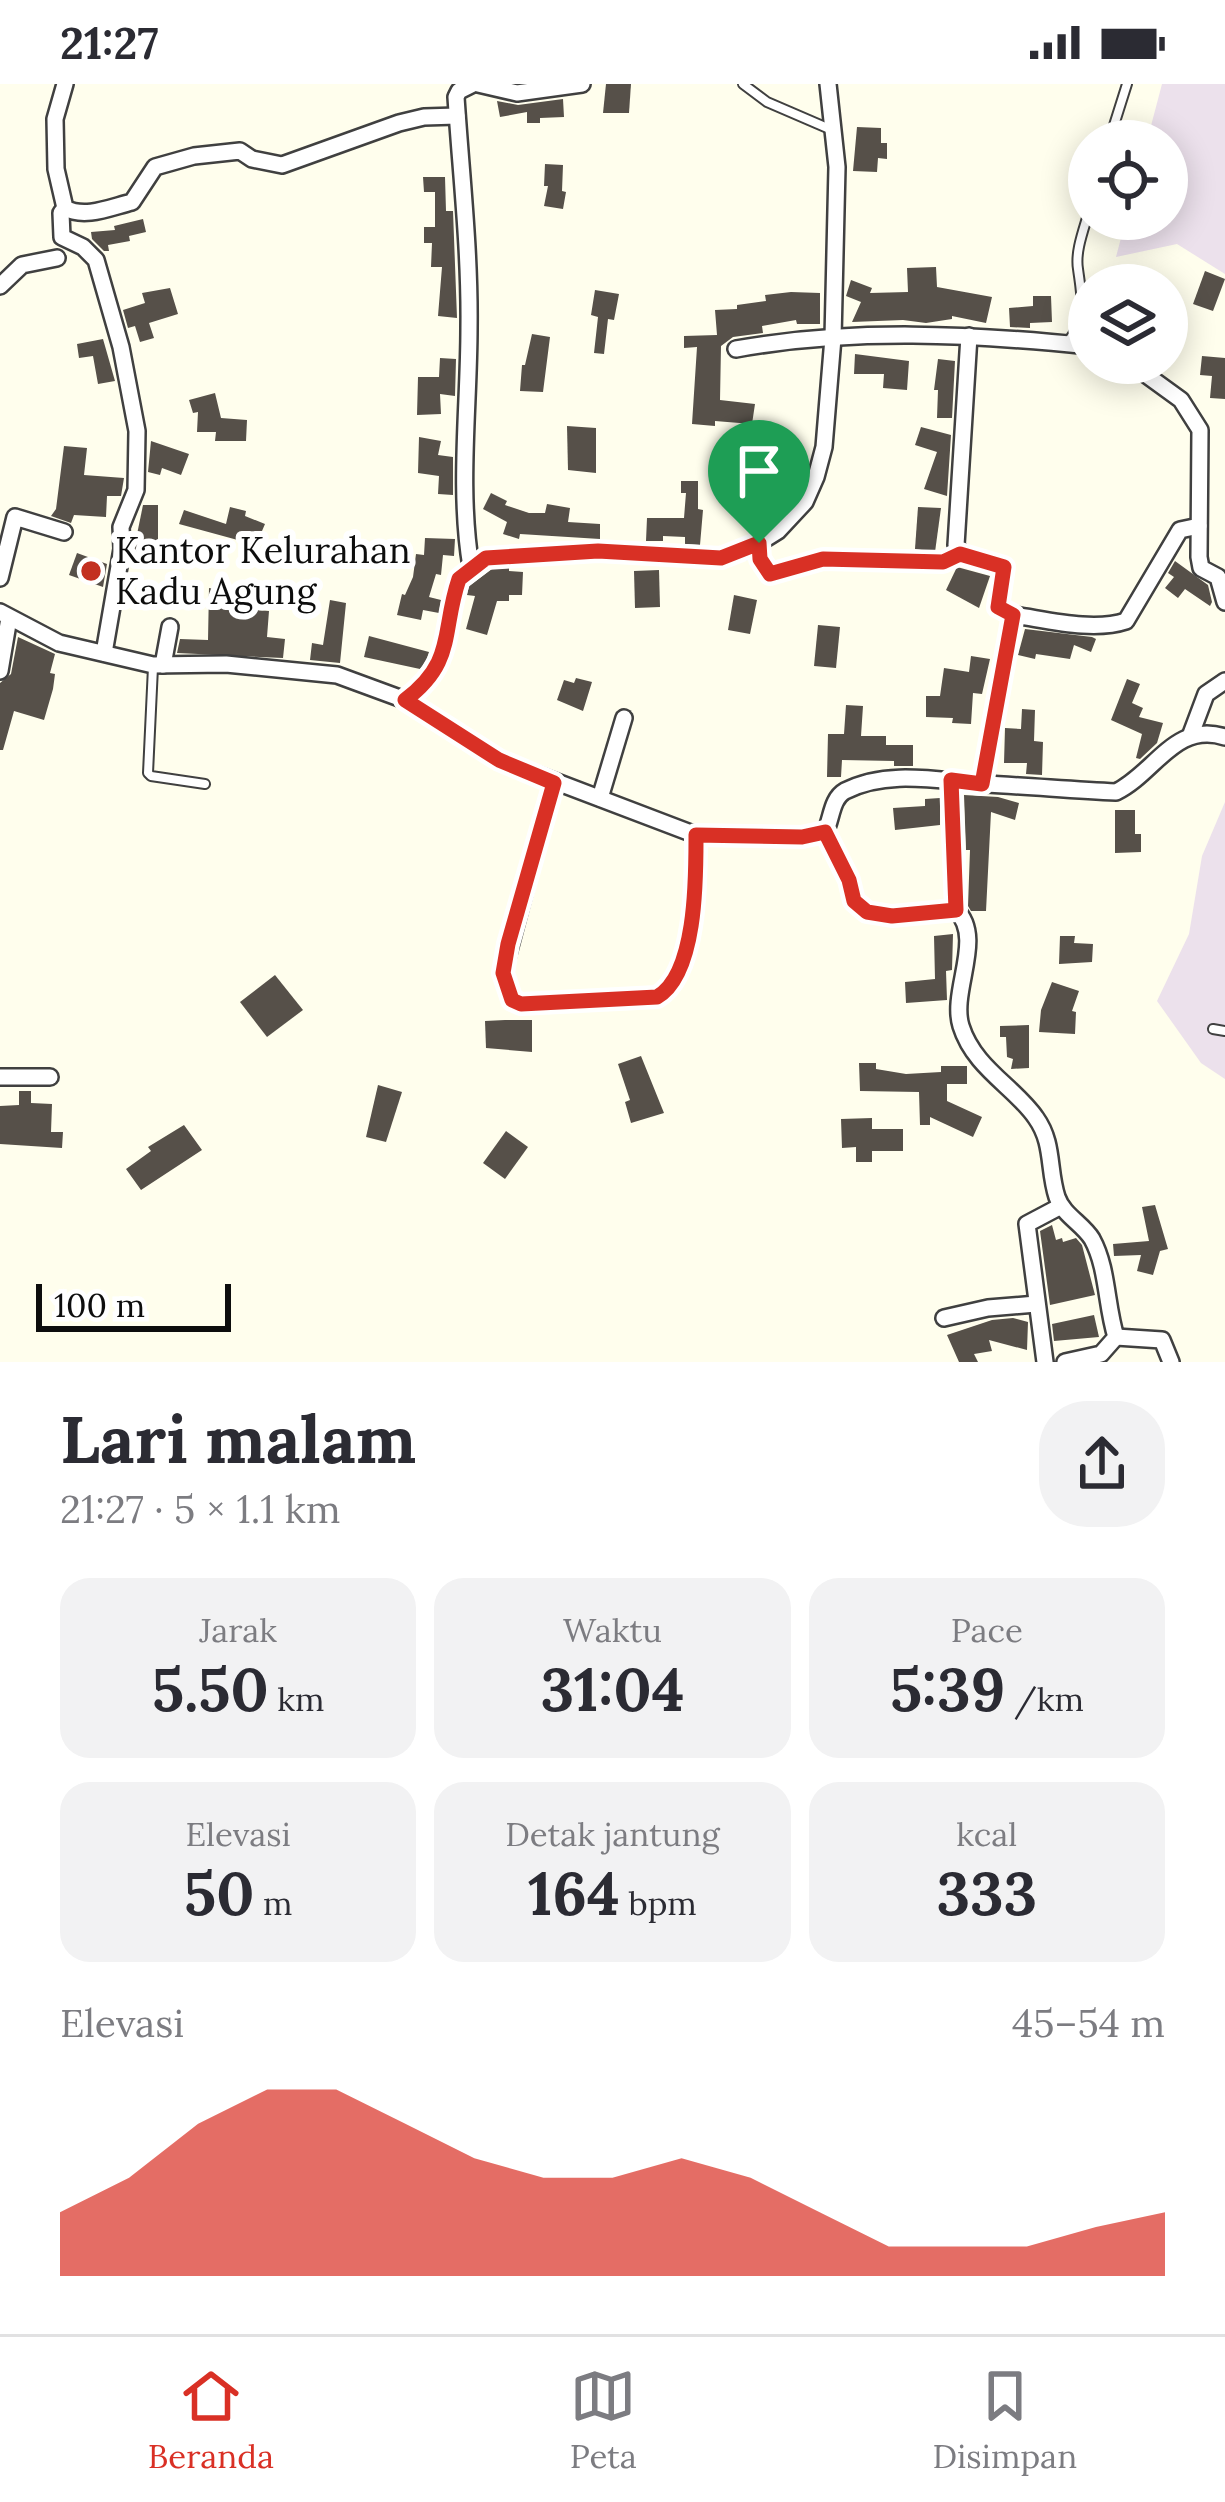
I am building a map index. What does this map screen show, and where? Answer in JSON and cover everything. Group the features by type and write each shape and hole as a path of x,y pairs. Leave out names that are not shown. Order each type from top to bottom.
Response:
{"street":[{"path":"65,84 55,119 56,169 65,208 74,213 132,202 155,167 166,162 241,151 252,159 282,165 399,123 457,116"},
{"path":"471,567 465,418 470,332 459,91 475,84 517,93 582,84"},
{"path":"405,700 428,683 439,665 449,642 456,587 471,567 486,558 598,551 721,558 759,543 792,519 816,477 824,447 833,338 837,167 829,84"},
{"path":"65,208 62,237 96,260 121,347 137,431 136,490 121,527 122,549 104,652"},
{"path":"0,286 22,265 57,257"},
{"path":"969,336 956,545 960,554 1004,567 998,607 1013,615 1094,625 1126,621 1180,530 1199,526"},
{"path":"736,349 833,338 969,336 1067,344"},
{"path":"1159,384 1181,400 1200,430 1201,568 1218,577 1225,602"},
{"path":"0,578 15,517 64,532"},
{"path":"0,671 4,615 59,643 158,665 226,664 337,674 405,700 499,760 696,835 802,837 825,832 835,801 844,792 933,776 982,784 1116,792 1191,734 1225,737"},
{"path":"982,784 1013,615"},
{"path":"158,665 170,626"},
{"path":"1191,734 1206,694 1225,681"},
{"path":"600,798 624,718"},
{"path":"951,780 956,910 967,928 959,998 961,1026 997,1082 1035,1116 1049,1147 1061,1206 1095,1246 1116,1337"},
{"path":"554,783 503,973 512,1000 521,1004 657,997 669,990 682,964 694,906 696,835"},
{"path":"825,832 854,901 867,912 892,916 956,910"},
{"path":"0,1077 50,1077"},
{"path":"1045,1362 1027,1224 1061,1206"},
{"path":"944,1318 1036,1304"},
{"path":"1065,1362 1100,1354 1116,1337"},
{"path":"1116,1337 1162,1340 1171,1362"}],"lane":[{"path":"743,84 767,102 833,130"},
{"path":"1116,120 1127,84"},
{"path":"1067,344 1082,314 1084,297 1077,267 1083,240"},
{"path":"759,543 760,559 770,574 823,559 943,562 960,554"},
{"path":"158,665 148,772 205,784"},
{"path":"1213,1029 1225,1031"}],"shaded area":[{"path":"1162,84 1225,84 1225,274 1177,244 1116,257 1120,240 1188,240 1188,120 1153,120"},
{"path":"1225,802 1225,1079 1201,1063 1157,1001 1189,934 1202,856"}],"building":[{"path":"606,84 631,84 629,113 603,113"},
{"path":"563,99 564,117 540,118 540,123 527,123 527,112 500,117 497,101 518,105"},
{"path":"857,127 881,128 887,159 878,158 877,172 853,171"},
{"path":"545,164 563,165 563,209 544,206"},
{"path":"423,177 445,177 446,211 453,211 457,318 438,316 442,267 431,267 432,243 424,243 424,227 435,227 435,192 424,192"},
{"path":"143,219 146,232 108,245 109,251 92,239 91,232 115,230 114,226"},
{"path":"936,267 937,287 992,297 986,323 952,316 926,323 852,322 861,302 846,296 851,280 872,288 870,293 908,292 907,268"},
{"path":"1205,271 1225,279 1213,311 1193,304"},
{"path":"170,288 178,314 149,323 154,338 140,342 135,326 128,328 123,310 145,303 142,293"},
{"path":"595,290 619,294 614,320 608,319 604,354 594,353 598,317 591,315"},
{"path":"820,293 820,324 797,324 796,320 762,326 763,333 733,337 721,346 720,400 755,404 752,424 692,424 697,347 684,348 684,336 717,335 715,310 737,309 737,305 766,301 765,295"},
{"path":"1033,296 1051,296 1052,322 1010,327 1009,308 1033,306"},
{"path":"532,334 550,337 543,392 520,391"},
{"path":"103,339 115,381 98,384 93,356 79,358 77,344"},
{"path":"855,354 909,361 907,390 883,388 884,374 854,374"},
{"path":"1202,356 1225,358 1225,399 1210,398 1212,376 1200,375"},
{"path":"440,358 456,359 455,396 440,394 441,414 417,415 418,377 439,377"},
{"path":"938,359 955,361 952,418 937,418"},
{"path":"215,393 221,418 247,420 246,441 215,441 216,432 197,432 198,412 193,413 189,400"},
{"path":"567,426 596,428 596,473 568,470"},
{"path":"921,427 951,435 947,496 924,489 937,452 915,445"},
{"path":"419,437 441,441 438,455 453,457 453,495 438,494 439,476 418,473"},
{"path":"151,441 189,454 181,475 162,468 160,475 148,472"},
{"path":"64,446 87,448 84,475 124,478 121,496 107,496 106,517 74,515 71,523 51,516 56,509"},
{"path":"681,481 698,481 698,509 703,510 700,545 685,544 685,537 646,541 647,518 684,518 686,493 681,493"},
{"path":"491,493 507,501 505,505 529,513 545,513 547,504 570,508 568,522 600,524 600,539 520,534 519,539 503,534 507,522 483,509"},
{"path":"143,505 158,505 158,557 133,554"},
{"path":"230,507 265,524 256,545 179,524 184,510 226,524"},
{"path":"918,507 941,508 935,552 915,549"},
{"path":"425,538 455,539 454,556 443,555 441,575 436,574 429,597 441,600 439,613 423,610 421,620 397,615 413,577 416,554 424,555"},
{"name":"Kantor Kelurahan Kadu Agung","path":"77,553 107,564 103,587 69,575"},
{"path":"1175,561 1208,585 1210,606 1185,589 1178,598 1165,588 1174,577 1168,573"},
{"path":"957,567 990,576 979,608 946,590"},
{"path":"492,569 523,572 522,595 497,601 487,635 466,629 475,596 467,595 469,586"},
{"path":"659,570 660,607 635,608 634,571"},
{"path":"209,588 257,598 256,610 269,611 267,637 285,639 283,658 177,653 180,639 208,640"},
{"path":"734,595 757,600 750,634 728,630"},
{"path":"330,600 346,603 340,663 310,660 312,643 323,645"},
{"path":"818,625 840,627 836,668 814,666"},
{"path":"1025,629 1096,639 1091,652 1074,645 1070,659 1036,654 1035,659 1018,655"},
{"path":"369,636 429,652 426,661 420,669 364,657"},
{"path":"18,637 55,654 50,673 55,674 53,689 44,720 14,711 0,750 0,683 11,674"},
{"path":"971,656 990,659 982,694 973,693 971,724 926,717 926,696 940,696 944,668 969,672"},
{"path":"576,678 592,682 583,711 557,700 564,680 574,683"},
{"path":"1127,679 1140,684 1132,703 1143,708 1139,717 1163,723 1157,743 1140,759 1136,758 1142,734 1111,720"},
{"path":"846,705 863,706 861,736 886,736 886,745 913,745 913,766 842,760 841,777 827,777 828,734 844,734"},
{"path":"1022,709 1035,710 1034,741 1043,742 1042,775 1026,774 1027,763 1004,763 1005,728 1021,729"},
{"path":"964,795 1019,803 1015,820 991,812 986,911 971,911 968,906 970,850 966,850"},
{"path":"940,798 940,825 895,830 893,808 925,806 925,799"},
{"path":"1115,810 1135,810 1141,852 1115,853"},
{"path":"953,934 952,970 946,971 947,1000 906,1003 905,982 935,979 934,936"},
{"path":"1060,936 1093,944 1092,962 1059,964"},
{"path":"275,975 303,1010 267,1037 240,1002"},
{"path":"1052,982 1079,991 1072,1011 1076,1012 1075,1034 1039,1032 1041,1010"},
{"path":"532,1020 532,1052 486,1048 485,1021"},
{"path":"1029,1025 1029,1068 1011,1069 1013,1059 1007,1057 1000,1026"},
{"path":"641,1056 664,1113 631,1123 625,1102 630,1100 618,1064"},
{"path":"859,1063 876,1063 876,1069 906,1074 967,1066 967,1084 947,1084 947,1101 982,1117 973,1137 930,1117 930,1125 920,1125 919,1092 860,1091"},
{"path":"378,1085 402,1092 386,1142 366,1137"},
{"path":"19,1091 31,1091 31,1103 52,1104 51,1132 63,1132 62,1148 0,1144 0,1106 19,1105"},
{"path":"872,1118 872,1129 903,1129 903,1151 872,1151 872,1162 856,1162 856,1147 842,1148 841,1119"},
{"path":"184,1125 202,1150 141,1190 126,1169 151,1151 148,1147"},
{"path":"506,1131 528,1147 505,1179 483,1163"},
{"path":"1155,1205 1168,1249 1160,1251 1153,1275 1137,1271 1141,1255 1114,1256 1113,1244 1149,1241 1142,1207"},
{"path":"1052,1225 1056,1240 1076,1238 1082,1245 1095,1295 1050,1305 1040,1231"},
{"path":"1094,1315 1099,1337 1054,1341 1052,1324"},
{"path":"1013,1318 1028,1322 1027,1350 989,1340 992,1351 974,1354 978,1362 959,1362 947,1335"}],"place":[{"name":"Kantor Kelurahan Kadu Agung","path":"91,571"}],"route":[{"path":"759,543 760,559 770,574 823,559 943,562 960,554 1004,567 998,607 1013,615 982,784 951,780 956,910 892,916 867,912 854,901 825,832 802,837 696,835 697,889 682,964 669,990 657,997 521,1004 512,1000 503,973 508,944 554,783 499,760 405,700 428,683 439,665 449,642 459,579 486,558 598,551 721,558 759,543"}]}
